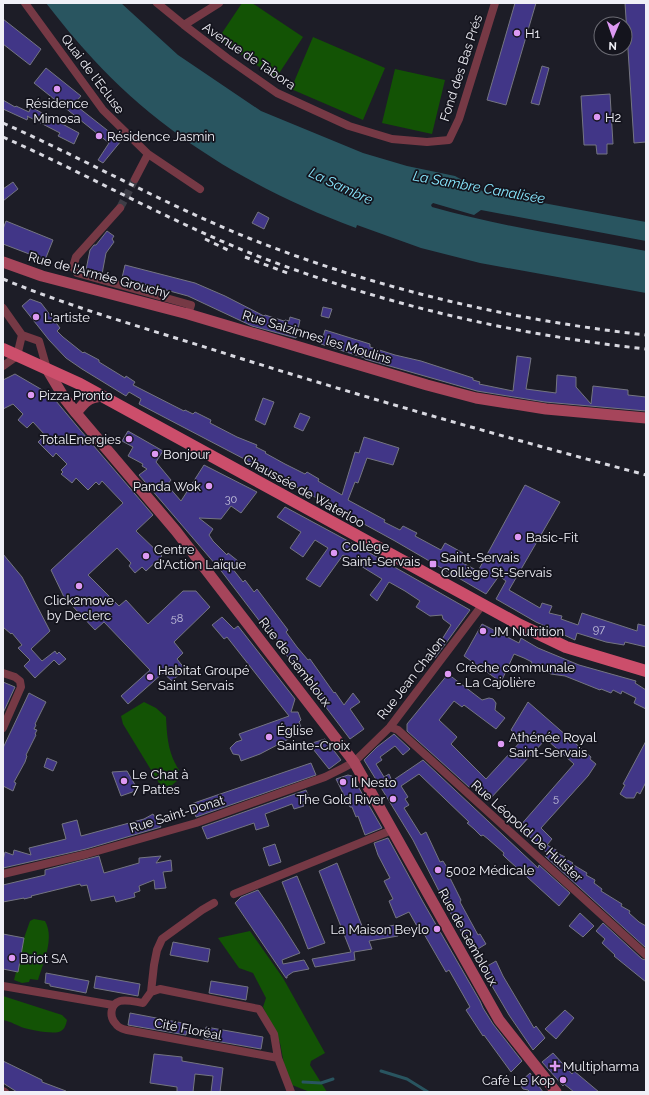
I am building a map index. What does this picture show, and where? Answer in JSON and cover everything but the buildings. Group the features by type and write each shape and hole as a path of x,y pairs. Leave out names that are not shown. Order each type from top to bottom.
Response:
{"main road":[{"name":"Rue de l'Armée Grouchy","path":"3,262 42,276 188,314"},
{"name":"Rue Salzinnes les Moulins","path":"188,314 427,385 476,398 546,409 646,418"},
{"path":"3,349 17,356"},
{"path":"3,354 17,356"},
{"name":"Chaussée de Waterloo","path":"17,356 101,396 520,625 566,647 646,671"},
{"name":"Rue de Gembloux","path":"47,369 65,399 176,531 354,762 499,1020 556,1092"},
{"path":"76,413 83,404 92,398 101,396"}],"street":[{"name":"Quai de l'Ecluse","path":"25,3 103,110 148,154 200,189"},
{"name":"Avenue de Tabora","path":"157,3 227,58 277,93 348,126 392,139 427,142 449,140"},
{"path":"184,25 219,3"},
{"name":"Fond des Bas Prés","path":"449,140 459,119 495,3"},
{"path":"134,179 148,154"},
{"path":"120,208 76,256 73,266 77,273 191,305 188,314"},
{"path":"3,308 22,335 39,341 47,369"},
{"path":"3,366 17,356 22,335"},
{"name":"Rue Jean Chalon","path":"354,762 390,726 483,604"},
{"path":"3,673 15,677 20,681 21,687 3,728"},
{"name":"Rue Léopold De Hulster","path":"390,726 398,730 646,955"},
{"name":"Rue Saint-Donat","path":"3,874 87,854 196,823 325,777 354,762"},
{"path":"234,894 392,830"},
{"path":"214,904 202,910 162,939 157,950 150,992 160,989 259,1009 274,1034 278,1058 290,1092"},
{"name":"Cité Floréal","path":"3,986 113,1005 124,1000 143,1003 150,992"},
{"name":"Cité Floréal","path":"113,1005 111,1014 113,1020 116,1025 127,1030 278,1058"}],"green space":[{"path":"242,3 252,3 303,37 276,78 218,39"},
{"path":"313,37 385,68 363,120 291,89"},
{"path":"395,69 445,80 432,134 382,123"},
{"path":"144,702 156,708 166,717 170,751 179,770 177,781 167,789 162,788 123,724 121,716"},
{"path":"34,919 45,921 48,928 49,935 47,950 38,980 30,979 29,982 22,983 14,980 16,972 18,972 24,938 30,921"},
{"path":"250,931 283,978 325,1053 311,1061 310,1065 327,1092 310,1092 292,1085 284,1064 280,1043 263,1007 266,998 253,973 239,968 218,938"},
{"path":"3,996 62,1015 67,1020 65,1026 58,1032 37,1031 3,1020"}],"water":[{"name":"La Sambre","path":"46,3 121,3 178,55 261,111 363,153 407,166 455,176 484,192 646,222 646,241 481,210 474,215 433,203 431,205 432,207 485,220 646,251 646,293 480,263 421,248 357,225 356,228 283,197 214,159 181,137 150,113 93,59"}],"waterway":[{"path":"381,1071 407,1079 428,1092"},
{"path":"303,1082 321,1083 333,1079"}],"tunnel":[{"path":"120,208 135,179"}],"railway":[{"path":"3,123 219,226 299,257 347,273 445,300 495,311 595,329 646,335"},
{"path":"3,137 214,238 245,251 342,286 442,314 492,325 594,343 646,349"},
{"path":"205,239 230,251"},
{"path":"245,257 290,274"},
{"path":"3,279 54,299 319,383 646,475"}],"place":[{"name":"H1","path":"517,33"},
{"name":"Résidence Mimosa","path":"57,89"},
{"name":"H2","path":"597,117"},
{"name":"Résidence Jasmin","path":"99,136"},
{"name":"L'artiste","path":"36,317"},
{"name":"Pizza Pronto","path":"31,395"},
{"name":"TotalEnergies","path":"129,439"},
{"name":"Bonjour","path":"155,454"},
{"name":"Panda Wok","path":"209,486"},
{"name":"Basic-Fit","path":"518,537"},
{"name":"Collège Saint-Servais","path":"334,553"},
{"name":"Centre d'Action Laïque","path":"146,556"},
{"name":"Saint-Servais Collège St-Servais","path":"433,564"},
{"name":"Click2move by Declerc","path":"79,586"},
{"name":"JM Nutrition","path":"483,631"},
{"name":"Crèche communale - La Cajolière","path":"448,674"},
{"name":"Habitat Groupé Saint Servais","path":"150,677"},
{"name":"Église Sainte-Croix","path":"269,737"},
{"name":"Athénée Royal Saint-Servais","path":"501,744"},
{"name":"Le Chat à 7 Pattes","path":"124,781"},
{"name":"Il Nesto","path":"343,782"},
{"name":"The Gold River","path":"393,799"},
{"name":"5002 Médicale","path":"438,870"},
{"name":"La Maison Beylo","path":"437,929"},
{"name":"Briot SA","path":"12,958"},
{"name":"Multipharma","path":"555,1066"},
{"name":"Café Le Kop","path":"563,1080"}],"water label":[{"name":"La Sambre Canalisée","path":"479,187"}]}
